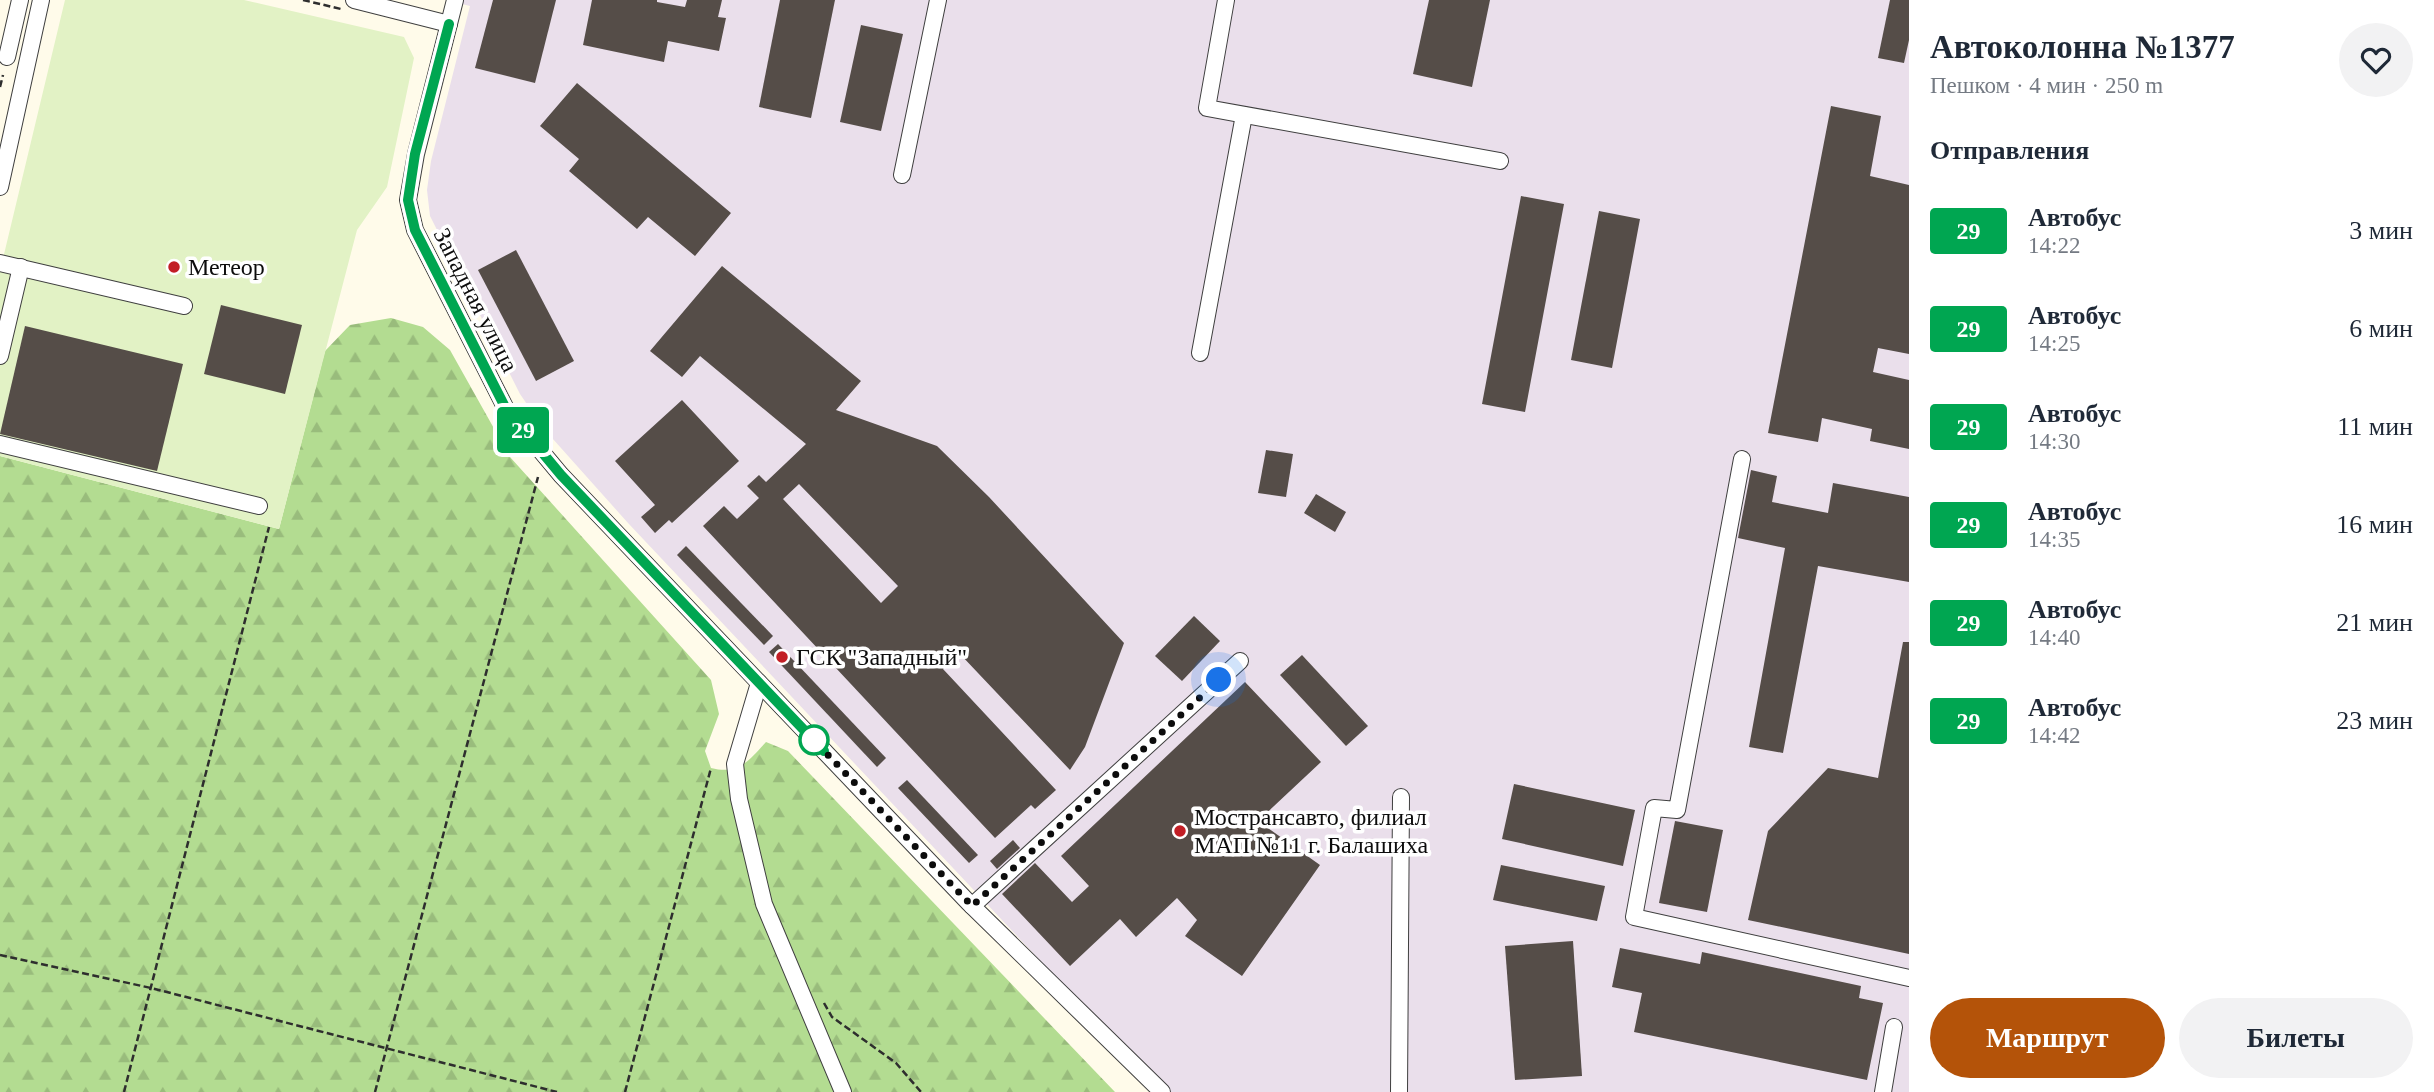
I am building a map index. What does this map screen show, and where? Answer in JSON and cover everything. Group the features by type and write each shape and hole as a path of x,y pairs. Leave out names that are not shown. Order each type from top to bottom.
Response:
{"street":[{"path":"20,0 3,65 28,68"},
{"path":"0,187 41,0"},
{"path":"354,0 449,24"},
{"name":"Западная улица","path":"455,0 415,154 408,200 415,230 506,409 561,475 972,906 1162,1092"},
{"path":"901,175 938,0"},
{"path":"1227,0 1207,108 1500,161"},
{"path":"1200,353 1244,115"},
{"path":"0,263 184,306"},
{"path":"0,356 21,267"},
{"path":"0,444 259,506"},
{"path":"1742,459 1677,810 1654,808 1634,917 1909,978"},
{"path":"972,906 1240,661"},
{"path":"759,683 735,764 739,799 764,904 843,1092"},
{"path":"1399,1092 1401,797"},
{"path":"1883,1092 1894,1027"}],"path":[{"path":"0,85 3,65"},
{"path":"375,1092 538,477"},
{"path":"124,1092 269,527"},
{"path":"625,1092 711,768"},
{"path":"0,955 151,988 557,1092"},
{"path":"819,996 832,1017 897,1063 921,1092"}],"shaded area":[{"path":"446,0 1909,0 1909,1092 1164,1092 628,523 544,429 520,394 430,216 427,190 431,161 470,6"}],"green space":[{"name":"Метеор","path":"65,0 244,0 404,37 414,58 387,187 357,230 279,529 0,456 0,271"},
{"path":"391,318 423,327 450,350 510,457 711,680 719,714 705,751 711,768 736,768 766,742 788,751 1115,1092 0,1092 0,456 279,529 325,351 350,325"}],"building":[{"path":"493,0 556,0 535,83 475,68"},
{"path":"592,0 657,0 685,7 687,0 722,0 718,17 726,18 719,51 668,41 664,62 583,45"},
{"path":"780,0 835,0 811,118 759,107"},
{"path":"1429,0 1490,0 1472,87 1413,74"},
{"path":"1890,0 1909,0 1909,40 1904,63 1878,58"},
{"path":"861,25 903,34 881,131 840,122"},
{"path":"577,83 731,213 695,256 648,217 637,229 569,171 579,159 540,126"},
{"path":"1831,106 1881,116 1870,176 1909,185 1909,354 1878,348 1873,372 1909,380 1909,449 1870,441 1872,429 1822,418 1818,442 1768,433"},
{"path":"1521,196 1564,204 1525,412 1482,404"},
{"path":"1599,211 1640,219 1612,368 1571,360"},
{"path":"516,250 574,361 536,381 478,270"},
{"path":"722,266 861,381 836,410 937,446 989,497 1124,643 1085,747 1070,770 960,654 943,669 1056,790 1035,809 1031,805 995,838 703,526 724,506 737,519 759,498 747,486 759,475 766,482 806,444 700,356 682,377 650,351","holes":["799,484 898,586 881,603 783,499"]},
{"path":"221,305 302,325 285,394 204,374"},
{"path":"25,326 183,364 157,471 0,434"},
{"path":"682,400 739,461 672,523 669,520 655,533 641,517 655,505 615,461"},
{"path":"1266,450 1293,454 1286,497 1258,493"},
{"path":"1751,470 1777,476 1772,502 1828,513 1833,483 1909,497 1909,582 1818,566 1783,753 1749,747 1785,548 1738,538"},
{"path":"1316,494 1346,512 1335,532 1304,513"},
{"path":"686,546 773,636 764,645 677,555"},
{"path":"1194,616 1220,641 1182,681 1155,656"},
{"path":"1903,642 1909,642 1909,954 1748,920 1768,831 1828,768 1878,778"},
{"path":"778,644 886,758 877,767 769,652"},
{"path":"1302,655 1368,726 1346,746 1280,675"},
{"name":"Мострансавто, филиал МАП №11 г. Балашиха","path":"1245,682 1321,762 1258,821 1320,865 1242,976 1185,936 1197,920 1177,898 1136,937 1120,919 1070,966 1002,894 1035,863 1072,902 1089,886 1061,856"},
{"path":"907,780 978,855 969,863 898,788"},
{"path":"1514,784 1635,810 1623,866 1502,839"},
{"path":"1675,821 1723,830 1707,912 1659,903"},
{"path":"1013,840 1020,848 997,869 990,861"},
{"path":"1501,865 1605,886 1597,921 1493,900"},
{"path":"1573,941 1582,1076 1515,1080 1505,946"},
{"path":"1620,948 1700,964 1702,952 1861,986 1859,998 1883,1003 1867,1080 1634,1032 1642,993 1612,987"}],"bus line":[{"name":"29","path":"449,24 415,154 408,200 415,230 506,409 561,475 824,751"}],"place":[{"name":"Метеор","path":"174,267"},
{"name":"ГСК \"Западный\"","path":"782,657"},
{"name":"Мострансавто, филиал МАП №11 г. Балашиха","path":"1180,831"}],"route":[{"path":"814,740 808,734 972,906 1219,680"}]}
